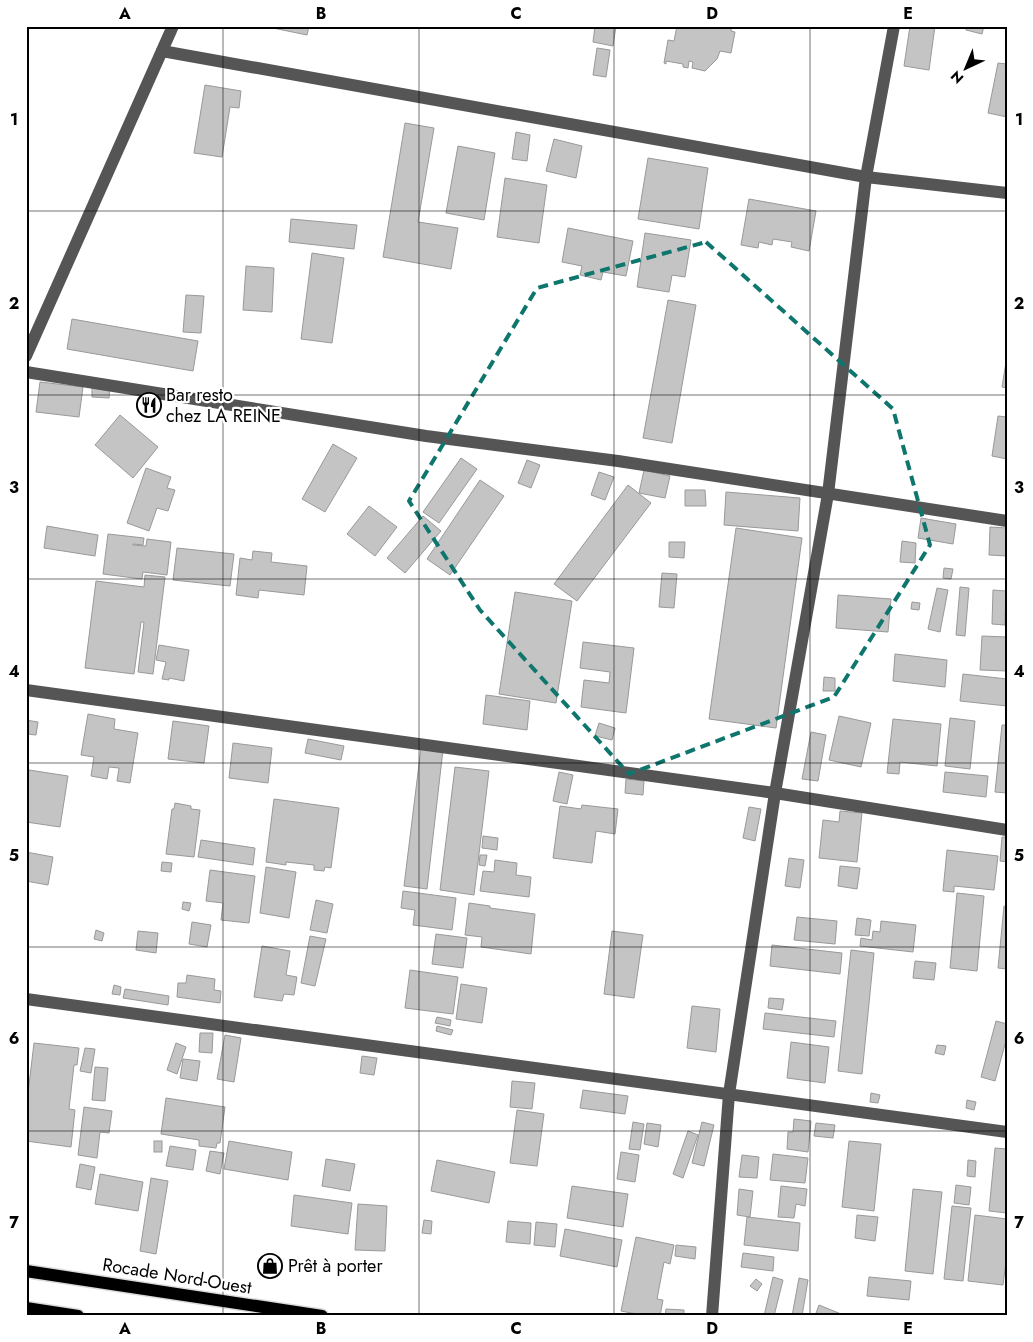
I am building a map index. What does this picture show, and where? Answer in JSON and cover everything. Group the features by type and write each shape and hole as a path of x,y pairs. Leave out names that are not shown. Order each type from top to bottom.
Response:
{"main road":[{"name":"Rocade Nord-Ouest","path":"26,1271 322,1316"},
{"path":"26,1308 78,1316"}],"street":[{"path":"26,356 173,26"},
{"path":"712,1316 729,1094 775,793 828,494 866,177 894,26"},
{"path":"162,51 866,177 1007,193"},
{"path":"26,372 426,436 618,461 1007,521"},
{"path":"26,690 775,793 1007,830"},
{"path":"26,999 1007,1132"}],"highlighted area":[{"path":"706,242 893,409 930,545 834,697 629,774 480,610 409,501 537,288"}],"building":[{"path":"263,26 309,26 307,35"},
{"path":"595,26 616,26 613,46 593,42"},
{"path":"677,26 732,26 731,31 735,32 731,53 720,51 717,59 705,71 692,68 693,62 689,61 688,68 683,67 683,64 666,61 666,64 664,63 668,40 674,41"},
{"path":"910,26 935,26 929,70 904,66"},
{"path":"966,26 984,26 982,34 966,30"},
{"path":"597,48 610,50 606,77 593,75"},
{"path":"998,63 1007,64 1007,117 988,113"},
{"path":"205,85 241,91 239,108 230,107 222,157 194,153"},
{"path":"405,123 434,128 418,222 458,228 451,269 383,257"},
{"path":"516,132 530,135 527,161 512,159"},
{"path":"554,139 582,146 576,178 546,171"},
{"path":"458,146 495,153 484,220 446,213"},
{"path":"648,158 708,168 699,229 638,219"},
{"path":"505,178 547,185 539,243 497,237"},
{"path":"749,199 816,211 809,251 791,247 792,242 773,239 772,245 759,242 758,248 741,245"},
{"path":"291,219 357,225 354,249 289,242"},
{"path":"568,228 633,241 626,276 603,272 601,280 580,275 582,266 562,262"},
{"path":"645,233 691,240 685,277 672,275 669,292 637,287"},
{"path":"312,253 344,258 332,343 301,339"},
{"path":"246,266 274,268 272,312 243,310"},
{"path":"186,295 204,296 201,333 183,332"},
{"path":"668,300 696,305 672,443 643,438"},
{"path":"72,319 198,341 193,371 67,349"},
{"path":"1007,356 1007,388 1002,387"},
{"path":"40,382 83,387 79,417 36,412"},
{"path":"92,385 110,385 109,398 92,397"},
{"path":"120,415 158,447 133,478 95,445"},
{"path":"998,416 1007,417 1007,459 992,456"},
{"path":"333,444 357,458 325,512 302,499"},
{"path":"461,458 477,469 439,523 423,512"},
{"path":"527,460 540,465 531,488 518,483"},
{"path":"146,468 171,477 167,488 175,490 168,511 157,508 149,531 127,523"},
{"path":"644,470 670,476 665,498 639,493"},
{"path":"599,472 614,477 605,500 591,495"},
{"path":"480,480 504,496 450,575 427,559"},
{"path":"628,485 651,503 577,601 554,584"},
{"path":"685,490 705,490 706,506 685,506"},
{"path":"726,492 800,498 798,531 724,525"},
{"path":"369,506 397,527 375,556 347,534"},
{"path":"423,516 441,531 405,573 387,558"},
{"path":"921,518 956,524 953,544 918,538"},
{"path":"47,526 98,535 95,556 44,548"},
{"path":"990,527 1007,528 1007,556 989,555"},
{"path":"736,528 802,538 776,728 709,719"},
{"path":"108,534 144,538 143,545 133,545 146,546 147,539 171,542 167,575 143,572 142,579 103,574"},
{"path":"902,541 916,543 915,563 900,562"},
{"path":"669,542 685,542 684,558 669,557"},
{"path":"177,548 234,554 230,586 173,580"},
{"path":"253,551 272,553 271,562 307,566 304,595 259,590 258,598 236,595 240,558 252,560"},
{"path":"944,568 953,569 951,579 943,578"},
{"path":"662,573 677,574 674,608 659,607"},
{"path":"145,575 165,577 153,674 138,672 144,622 141,622 134,674 85,668 96,581 144,587"},
{"path":"960,587 969,588 965,636 956,635"},
{"path":"937,588 948,590 940,632 928,629"},
{"path":"993,590 1006,591 1005,625 992,624"},
{"path":"515,592 572,601 556,703 499,694"},
{"path":"838,595 891,599 888,632 836,628"},
{"path":"912,602 920,603 919,610 911,609"},
{"path":"982,636 1007,637 1007,671 980,670"},
{"path":"583,642 634,648 626,713 581,707 584,680 609,683 610,672 580,668"},
{"path":"159,645 189,650 184,681 169,678 169,680 162,679 166,662 156,660"},
{"path":"895,654 947,660 945,687 893,681"},
{"path":"963,674 1007,679 1007,706 960,701"},
{"path":"824,677 835,678 835,691 823,691"},
{"path":"486,695 530,701 527,730 483,724"},
{"path":"88,714 115,719 114,729 138,733 130,783 117,781 119,768 109,767 107,779 91,776 94,757 81,755"},
{"path":"839,716 871,723 861,767 829,760"},
{"path":"950,718 975,721 970,769 945,766"},
{"path":"893,719 941,724 937,766 900,762 899,774 887,773"},
{"path":"26,720 38,722 36,735 26,734"},
{"path":"173,721 209,726 204,763 168,759"},
{"path":"599,723 615,728 612,740 595,736"},
{"path":"1002,725 1007,725 1007,793 995,792"},
{"path":"811,732 826,735 818,781 802,779"},
{"path":"308,739 344,746 341,760 305,753"},
{"path":"233,743 272,748 268,783 229,778"},
{"path":"421,748 443,750 427,889 404,886"},
{"path":"455,767 489,771 474,895 440,890"},
{"path":"29,770 68,776 60,827 26,822 26,786"},
{"path":"559,772 573,775 567,804 553,801"},
{"path":"945,772 988,776 986,797 943,792"},
{"path":"626,779 644,781 643,795 625,793"},
{"path":"274,799 339,808 331,868 325,867 324,871 314,870 314,865 286,862 286,865 266,862"},
{"path":"175,803 200,810 194,857 166,854 172,809 174,809"},
{"path":"582,805 618,809 615,834 596,831 592,863 553,858 560,806 581,809"},
{"path":"749,807 761,809 755,841 743,838"},
{"path":"840,811 862,813 857,862 819,858 823,820 839,822"},
{"path":"483,836 498,838 497,850 482,848"},
{"path":"1002,837 1007,837 1007,862 1000,861"},
{"path":"201,840 255,848 253,865 198,857"},
{"path":"947,850 998,856 994,890 954,886 954,892 943,891"},
{"path":"26,852 53,857 48,885 26,881"},
{"path":"480,855 487,855 485,866 479,865"},
{"path":"789,858 804,860 800,888 785,886"},
{"path":"495,860 517,863 516,875 531,877 529,897 480,891 483,871 494,872"},
{"path":"162,862 172,863 171,872 161,871"},
{"path":"840,866 860,868 857,889 838,886"},
{"path":"266,867 296,872 289,918 260,913"},
{"path":"210,870 255,876 249,923 221,920 223,903 206,901"},
{"path":"403,891 456,898 452,930 413,925 415,910 401,908"},
{"path":"957,893 984,896 977,971 950,968"},
{"path":"316,900 333,904 327,933 310,930"},
{"path":"183,902 191,903 189,911 182,909"},
{"path":"469,903 535,914 531,954 481,947 482,937 465,935"},
{"path":"1004,906 1007,907 1007,969 998,968"},
{"path":"797,917 837,921 835,944 794,940"},
{"path":"857,918 871,920 869,936 855,935"},
{"path":"881,921 916,925 913,952 860,946 861,938 872,940 873,931 880,932"},
{"path":"192,922 211,925 207,947 189,944"},
{"path":"96,930 104,933 102,941 94,939"},
{"path":"138,931 158,933 156,953 136,950"},
{"path":"612,931 643,935 634,998 604,994"},
{"path":"436,934 467,938 463,968 432,964"},
{"path":"310,936 326,939 315,986 301,983"},
{"path":"772,945 842,953 840,974 770,966"},
{"path":"262,946 290,951 286,975 297,977 294,995 284,994 282,1001 254,997"},
{"path":"851,950 874,953 862,1074 838,1071"},
{"path":"915,961 936,963 934,980 913,978"},
{"path":"410,970 458,977 453,1014 405,1008"},
{"path":"187,975 215,979 214,990 221,991 220,1003 177,997 178,983 186,983"},
{"path":"461,984 487,988 482,1023 456,1019"},
{"path":"114,985 121,987 120,995 112,994"},
{"path":"125,989 169,996 168,1005 123,998"},
{"path":"769,998 784,999 782,1010 768,1008"},
{"path":"692,1006 720,1009 716,1052 687,1048"},
{"path":"765,1013 836,1021 834,1037 763,1029"},
{"path":"437,1017 451,1020 450,1026 435,1023"},
{"path":"996,1021 1007,1024 1007,1037 995,1081 981,1077"},
{"path":"437,1026 453,1030 451,1035 436,1031"},
{"path":"200,1033 213,1033 212,1053 199,1052"},
{"path":"225,1035 241,1038 234,1082 217,1079"},
{"path":"791,1042 829,1047 825,1083 787,1078"},
{"path":"34,1043 79,1048 77,1065 74,1065 69,1109 75,1110 71,1147 26,1141 26,1110"},
{"path":"176,1043 186,1047 177,1074 167,1070"},
{"path":"937,1045 946,1046 944,1055 935,1053"},
{"path":"85,1048 95,1049 91,1073 80,1071"},
{"path":"362,1056 377,1058 374,1075 360,1073"},
{"path":"183,1059 200,1061 197,1081 180,1078"},
{"path":"95,1067 108,1068 105,1101 92,1100"},
{"path":"512,1081 535,1083 532,1109 510,1107"},
{"path":"583,1090 628,1096 625,1114 580,1108"},
{"path":"871,1093 880,1095 878,1103 870,1102"},
{"path":"166,1098 225,1107 220,1143 217,1143 216,1148 199,1146 199,1140 161,1134"},
{"path":"967,1100 976,1102 974,1110 966,1108"},
{"path":"84,1107 112,1111 109,1133 100,1132 97,1158 78,1155"},
{"path":"517,1110 544,1114 537,1166 510,1163"},
{"path":"794,1119 811,1121 808,1152 787,1149 788,1132 793,1132"},
{"path":"633,1122 644,1124 640,1150 629,1149"},
{"path":"702,1122 714,1125 704,1166 692,1163"},
{"path":"647,1123 661,1125 658,1147 644,1144"},
{"path":"816,1123 835,1125 833,1138 814,1136"},
{"path":"688,1131 698,1135 683,1178 673,1174"},
{"path":"154,1141 162,1141 162,1152 154,1152"},
{"path":"229,1141 292,1152 288,1180 224,1169"},
{"path":"849,1141 881,1144 874,1211 842,1207"},
{"path":"170,1146 196,1150 193,1170 166,1166"},
{"path":"995,1148 1007,1149 1007,1213 989,1211"},
{"path":"210,1151 224,1153 220,1174 206,1171"},
{"path":"621,1152 639,1155 635,1182 617,1179"},
{"path":"773,1154 808,1158 805,1183 770,1180"},
{"path":"742,1155 759,1157 757,1178 739,1177"},
{"path":"326,1159 355,1164 350,1191 322,1186"},
{"path":"437,1160 495,1172 489,1203 431,1191"},
{"path":"968,1160 976,1161 975,1177 967,1176"},
{"path":"80,1164 95,1167 91,1190 76,1187"},
{"path":"100,1174 143,1182 138,1211 95,1204"},
{"path":"151,1178 168,1181 156,1254 140,1251"},
{"path":"956,1185 971,1187 969,1205 954,1203"},
{"path":"572,1186 628,1194 623,1227 567,1218"},
{"path":"781,1186 807,1189 805,1206 796,1204 794,1218 778,1217"},
{"path":"739,1189 753,1191 750,1217 737,1215"},
{"path":"913,1189 942,1192 933,1274 905,1271"},
{"path":"294,1195 352,1203 348,1234 291,1226"},
{"path":"358,1204 387,1206 385,1251 355,1250"},
{"path":"952,1206 971,1208 963,1281 944,1279"},
{"path":"857,1215 878,1217 875,1241 855,1238"},
{"path":"975,1215 1007,1219 1007,1254 1003,1285 968,1281"},
{"path":"747,1217 800,1223 798,1251 744,1245"},
{"path":"424,1220 432,1221 431,1234 422,1233"},
{"path":"508,1221 531,1223 530,1244 506,1242"},
{"path":"536,1222 557,1224 555,1247 534,1245"},
{"path":"565,1229 622,1240 617,1267 560,1256"},
{"path":"636,1237 674,1245 670,1264 664,1262 657,1299 663,1300 660,1316 647,1316 621,1311"},
{"path":"676,1245 696,1247 695,1259 675,1256"},
{"path":"743,1253 774,1257 773,1271 741,1267"},
{"path":"773,1277 783,1280 774,1316 764,1316"},
{"path":"869,1277 911,1281 909,1300 867,1296"},
{"path":"799,1278 808,1280 802,1316 792,1316"},
{"path":"756,1279 762,1284 757,1291 750,1286"},
{"path":"819,1305 846,1316 815,1316"},
{"path":"666,1309 684,1310 684,1316 665,1316"}],"place":[{"name":"Bar resto chez LA REINE","path":"149,405"},
{"name":"Prêt à porter","path":"270,1266"}]}
